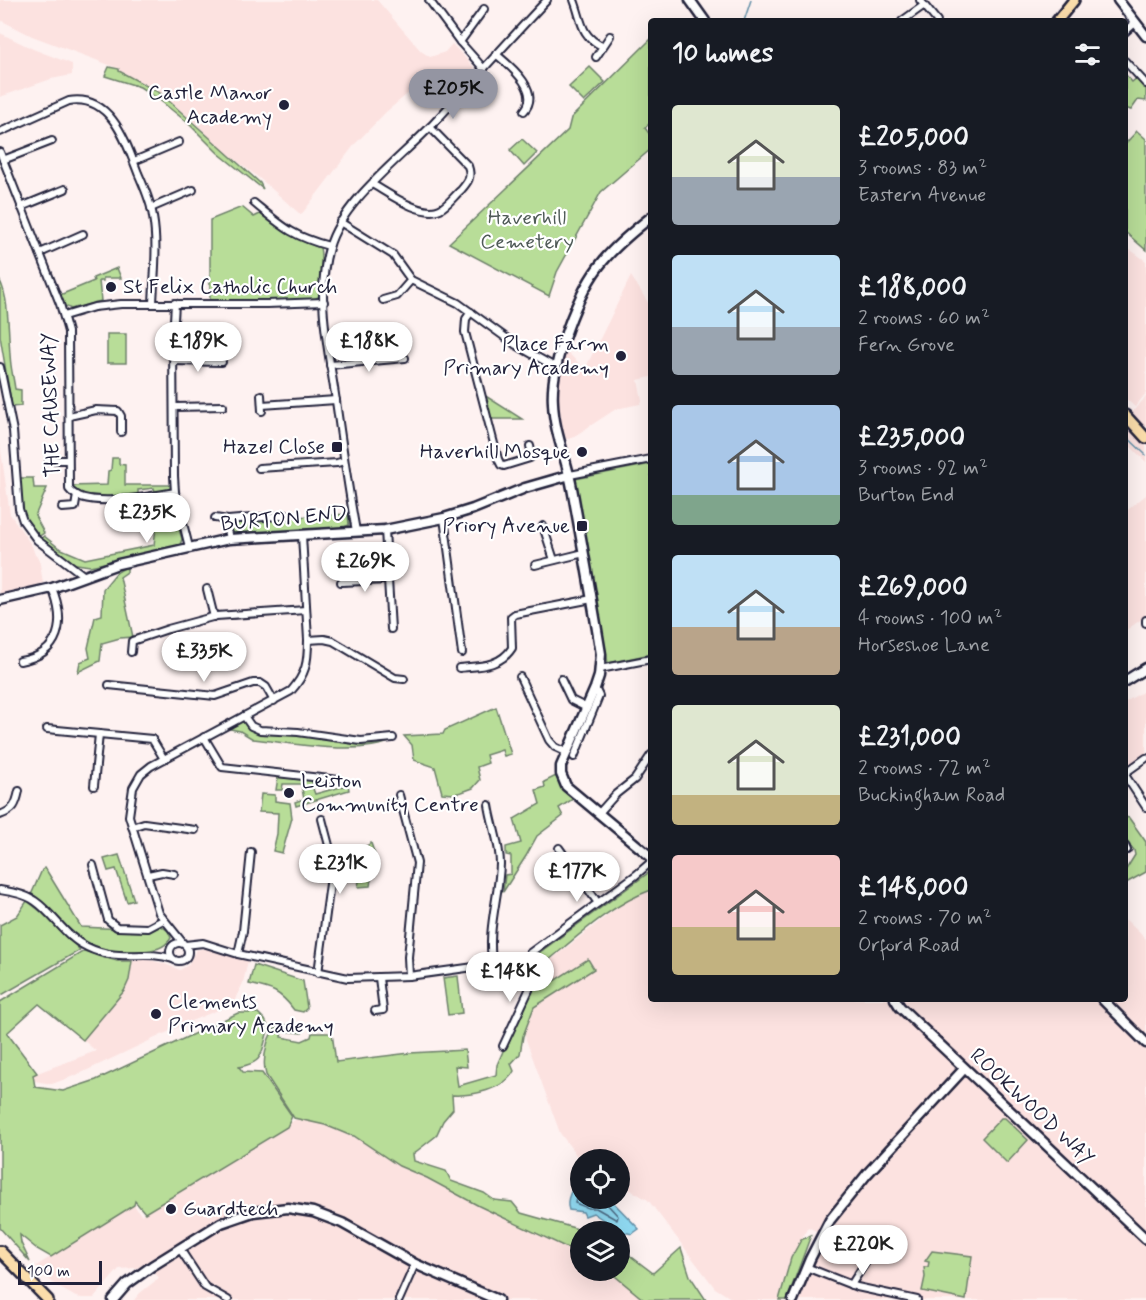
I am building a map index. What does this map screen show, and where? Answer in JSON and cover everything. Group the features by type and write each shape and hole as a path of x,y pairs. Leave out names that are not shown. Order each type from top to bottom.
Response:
{"main road":[{"path":"1059,18 1074,0"},
{"path":"1128,418 1146,438"},
{"path":"0,1251 48,1300"}],"street":[{"path":"429,0 460,42 484,69"},
{"path":"356,531 330,365 324,302 324,272 329,246 350,207 430,127 546,0"},
{"path":"574,0 583,29 595,43 602,46"},
{"path":"690,0 703,18"},
{"path":"1118,0 1146,36"},
{"path":"905,18 921,3 934,18"},
{"path":"460,42 484,9"},
{"path":"1128,29 1136,22"},
{"path":"596,57 610,36"},
{"path":"496,54 524,81 528,103 524,111"},
{"path":"1128,64 1146,84"},
{"path":"0,132 69,101 87,101 115,122 134,161 152,208 154,227 153,304"},
{"path":"372,184 401,201 426,211 436,210 446,205 468,182 470,172 468,166 430,127"},
{"path":"3,160 52,141"},
{"path":"134,161 179,142"},
{"name":"THE CAUSEWAY","path":"0,152 64,316 68,332 69,489 77,495 93,499 114,500 175,492"},
{"path":"21,207 65,189"},
{"path":"152,208 193,190"},
{"path":"254,203 287,231 305,240 329,246"},
{"path":"570,754 585,707 595,688 601,654 570,475 553,404 555,367 576,308 602,261 648,220"},
{"path":"340,222 393,255 411,280 448,297 516,345 555,367"},
{"path":"40,253 83,234"},
{"path":"383,300 397,296 411,280"},
{"path":"64,316 94,307 121,304 324,302"},
{"path":"175,303 175,492 189,548"},
{"path":"471,312 466,319 465,332 501,465 530,458 532,455 530,446"},
{"path":"330,365 405,358"},
{"path":"174,361 222,362"},
{"path":"0,368 13,431 19,509 23,521 37,540 83,575"},
{"path":"261,395 262,408 336,400"},
{"path":"175,406 223,406"},
{"path":"69,416 96,410 118,411 121,416 121,432"},
{"path":"258,459 259,469 344,461"},
{"path":"49,460 68,460"},
{"path":"570,475 648,460"},
{"name":"BURTON END","path":"0,600 51,588 118,564 229,539 385,530 444,518 525,488 570,475"},
{"path":"62,508 75,507 77,495"},
{"path":"215,518 228,520 288,515"},
{"path":"444,518 462,653"},
{"path":"228,520 226,525 229,539"},
{"path":"543,526 554,560"},
{"path":"385,530 392,629"},
{"path":"0,890 33,900 75,940 86,947 112,956 163,956 181,961 187,957 188,952 184,944 159,913 129,816 133,788 141,774 164,759 274,701 291,691 302,679 308,657 308,640 302,534"},
{"path":"535,565 584,553"},
{"path":"341,582 388,580"},
{"path":"20,661 40,655 55,640 60,616 58,603 51,588"},
{"path":"207,589 214,616"},
{"path":"459,668 491,664 509,653 512,648 510,622 514,614 592,599"},
{"path":"131,652 132,642 214,616 306,610"},
{"path":"308,640 333,641 395,678 404,679"},
{"path":"600,669 648,660"},
{"path":"1128,679 1146,668"},
{"path":"520,676 549,741 555,747 570,754"},
{"path":"561,679 571,700 585,707"},
{"path":"109,685 215,696 253,683 260,683 266,687 274,701"},
{"path":"595,688 599,696 570,754 561,766 561,774 566,786 648,854"},
{"path":"244,716 251,726 260,730 298,732 355,740 393,738"},
{"path":"47,729 152,739 164,759"},
{"path":"94,786 99,734"},
{"path":"204,738 222,767 339,780"},
{"path":"1128,772 1146,758"},
{"path":"599,813 616,794 635,779 648,759"},
{"path":"1128,779 1146,807"},
{"path":"0,815 9,812 16,805 19,791"},
{"path":"399,795 417,863 408,957 409,976"},
{"path":"489,805 499,849 500,866 489,948 493,965"},
{"path":"318,973 332,869 332,858 322,819"},
{"path":"132,827 144,824 195,830"},
{"path":"559,848 598,903"},
{"path":"238,954 243,931 251,852"},
{"path":"146,956 171,946 203,943 238,954 348,978 409,976 524,960 530,952 648,864"},
{"path":"93,865 108,920 117,927 148,928 163,920"},
{"path":"148,875 162,872 174,873"},
{"path":"172,958 170,953 173,931"},
{"path":"188,952 208,945"},
{"path":"503,1046 529,990 530,977 524,960"},
{"path":"375,1011 382,1010 379,978"},
{"name":"ROOKWOOD WAY","path":"897,1002 964,1069 1146,1239"},
{"path":"1105,1002 1146,1043"},
{"path":"793,1300 806,1267 830,1220 848,1196 964,1069"},
{"path":"113,1300 127,1284 152,1266 221,1223 243,1215 288,1208 313,1212 342,1223 415,1264 498,1300"},
{"path":"851,1285 878,1242"},
{"path":"180,1249 205,1287 228,1300"},
{"path":"399,1300 415,1264"},
{"path":"806,1267 851,1285 917,1300"}],"shaded area":[{"name":"Castle Manor Academy","path":"0,0 377,0 421,51 430,57 445,52 452,44 474,67 475,72 451,98 428,83 418,85 386,112 355,144 301,215 218,146 160,93 119,71 120,69 32,36 0,20"},
{"path":"0,33 72,64 72,75 51,79 0,97"},
{"path":"1128,248 1146,261 1146,393 1135,407 1128,401"},
{"name":"Place Farm Primary Academy","path":"631,276 648,302 648,378 638,380 642,401 640,404 616,409 570,439 566,439 556,407 556,395 561,361 566,351 585,369"},
{"path":"1146,397 1146,462 1128,444 1128,417"},
{"path":"0,444 10,514 39,558 43,583 0,595"},
{"path":"1146,495 1146,616 1128,629 1128,510"},
{"path":"1146,690 1146,753 1128,766 1128,700"},
{"path":"648,891 648,1002 1128,1002 1128,922 1146,939 1146,1300 793,1300 822,1234 808,1227 791,1258 779,1300 734,1300 715,1288 648,1200 630,1190 630,1149 572,1149 560,1133 524,1034 534,1007 594,969 588,959 554,981 543,966 624,902"},
{"name":"Clements Primary Academy","path":"207,948 248,961 243,983 233,1004 191,1021 79,1074 52,1084 34,1081 32,1075 96,1051 83,1040 124,991 129,980 132,961 145,959 180,970 188,965 196,950"},
{"path":"298,1118 325,1125 366,1142 479,1206 570,1249 570,1281 621,1281 644,1300 134,1300 159,1278 150,1267 119,1269 94,1298 82,1298 56,1286 36,1266 134,1205 141,1215"}],"green space":[{"name":"Haverhill Cemetery","path":"648,42 648,125 645,128 648,132 648,152 601,192 557,272 549,296 449,243 568,130 571,118"},
{"path":"109,67 119,69 160,93 260,183 263,189 218,153 188,123 157,98 140,87 105,76"},
{"path":"590,67 605,82 584,102 569,87"},
{"path":"1128,77 1132,82 1138,77 1146,83 1146,101 1138,100 1131,110 1128,109"},
{"path":"1137,131 1146,139 1146,250 1128,235 1128,141"},
{"path":"522,139 537,153 524,166 510,150"},
{"path":"242,207 254,217 260,214 288,234 320,248 319,296 313,300 303,301 210,301 210,220"},
{"path":"117,268 121,278 103,278 103,281 99,281 101,301 71,309 65,306 60,295 94,281 93,278"},
{"path":"0,281 6,299 15,389 21,390 21,406 12,407 0,336"},
{"path":"107,334 126,334 126,363 107,363"},
{"path":"484,395 522,419 491,419"},
{"path":"112,458 119,458 119,464 125,465 125,485 171,485 170,489 155,492 154,488 138,490 138,495 105,497 81,494 75,492 70,486 107,485"},
{"path":"648,465 648,655 608,663 575,479"},
{"path":"19,478 33,478 34,488 47,488 35,516 44,533 38,537 24,517"},
{"path":"348,514 349,525 342,528 234,535 231,533 230,525 239,520"},
{"path":"178,526 182,539 180,545 174,548 90,566 70,563 40,539 44,536 59,548 85,559 154,545 156,527"},
{"path":"127,566 127,572 120,577 133,637 102,643 100,661 78,672 80,662 90,658 88,648 95,617 102,615 103,589 116,573"},
{"path":"496,707 511,754 504,756 502,750 486,755 488,763 477,767 480,780 473,788 454,794 442,793 435,767 414,760 412,745 404,736 443,734 445,730"},
{"path":"244,721 252,729 330,739 392,741 360,748 342,748 253,739 240,731 225,728"},
{"path":"556,776 563,790 573,799 559,808 563,816 537,836 503,892 505,875 511,874 511,856 506,855 506,847 521,843 514,819 540,804 536,790 545,787 544,782"},
{"path":"278,777 312,780 315,794 348,785 349,790 296,806 295,802 304,799 301,784 283,784 282,790 276,790"},
{"path":"261,794 275,795 275,801 290,803 292,818 282,853 273,851 278,813 259,812"},
{"path":"1128,818 1146,842 1146,872 1128,882 1128,866 1135,855 1128,843"},
{"path":"371,843 375,855 370,886 358,887 363,859 361,850"},
{"path":"119,855 134,900 127,902 116,869 108,871 104,859"},
{"path":"45,868 81,927 148,930 160,925 168,931 171,938 162,947 142,951 122,952 92,944 80,937 31,895"},
{"path":"648,873 648,891 608,913 543,965 554,981 588,959 594,969 534,1007 523,1036 520,1054 511,1064 514,1071 509,1078 487,1090 452,1095 453,1109 443,1121 436,1136 413,1154 414,1161 446,1171 451,1181 484,1193 494,1200 512,1202 521,1213 570,1227 570,1249 399,1166 354,1136 325,1125 294,1118 266,1075 265,1069 266,1047 272,1033 277,1028 287,1025 297,1028 302,1033 282,1031 281,1037 302,1041 311,1037 312,1033 332,1033 336,1062 410,1053 465,1050 467,1067 455,1066 458,1086 496,1075 497,1065 536,975 529,965 532,958"},
{"path":"27,901 80,950 0,996 0,925 17,916"},
{"path":"84,951 117,961 132,961 129,980 124,991 83,1040 39,1004 7,1033 37,1073 33,1075 35,1087 63,1091 96,1080 238,1013 258,1013 269,1028 263,1050 254,1062 239,1067 243,1072 262,1073 292,1116 287,1127 145,1213 135,1201 134,1205 51,1257 20,1235 21,1243 30,1262 0,1228 0,1002"},
{"path":"254,965 303,981 307,1008 303,1012 294,1010 275,992 249,984"},
{"path":"458,976 462,1013 448,1015 443,978"},
{"path":"1001,1118 1005,1118 1028,1140 1007,1163 982,1138"},
{"path":"811,1235 787,1300 779,1300 791,1258 801,1240"},
{"path":"681,1248 690,1276 706,1300 644,1300 621,1281 630,1281 630,1256 653,1273"},
{"path":"932,1251 972,1256 966,1300 922,1291 925,1277 924,1267 928,1267 929,1262 925,1261"}],"water":[{"path":"570,1194 570,1209 620,1209 639,1229 630,1234 630,1221 605,1221 593,1213 585,1216 583,1212 569,1210"}],"waterway":[{"path":"745,18 751,0"},
{"path":"1128,438 1146,455"}],"place":[{"name":"Castle Manor Academy","path":"284,105"},
{"name":"St Felix Catholic Church","path":"111,287"},
{"name":"Place Farm Primary Academy","path":"621,356"},
{"name":"Hazel Close","path":"337,447"},
{"name":"Haverhill Mosque","path":"582,452"},
{"name":"Priory Avenue","path":"582,526"},
{"name":"Leiston Community Centre","path":"289,793"},
{"name":"Clements Primary Academy","path":"156,1014"},
{"name":"Guardtech","path":"171,1209"}]}
